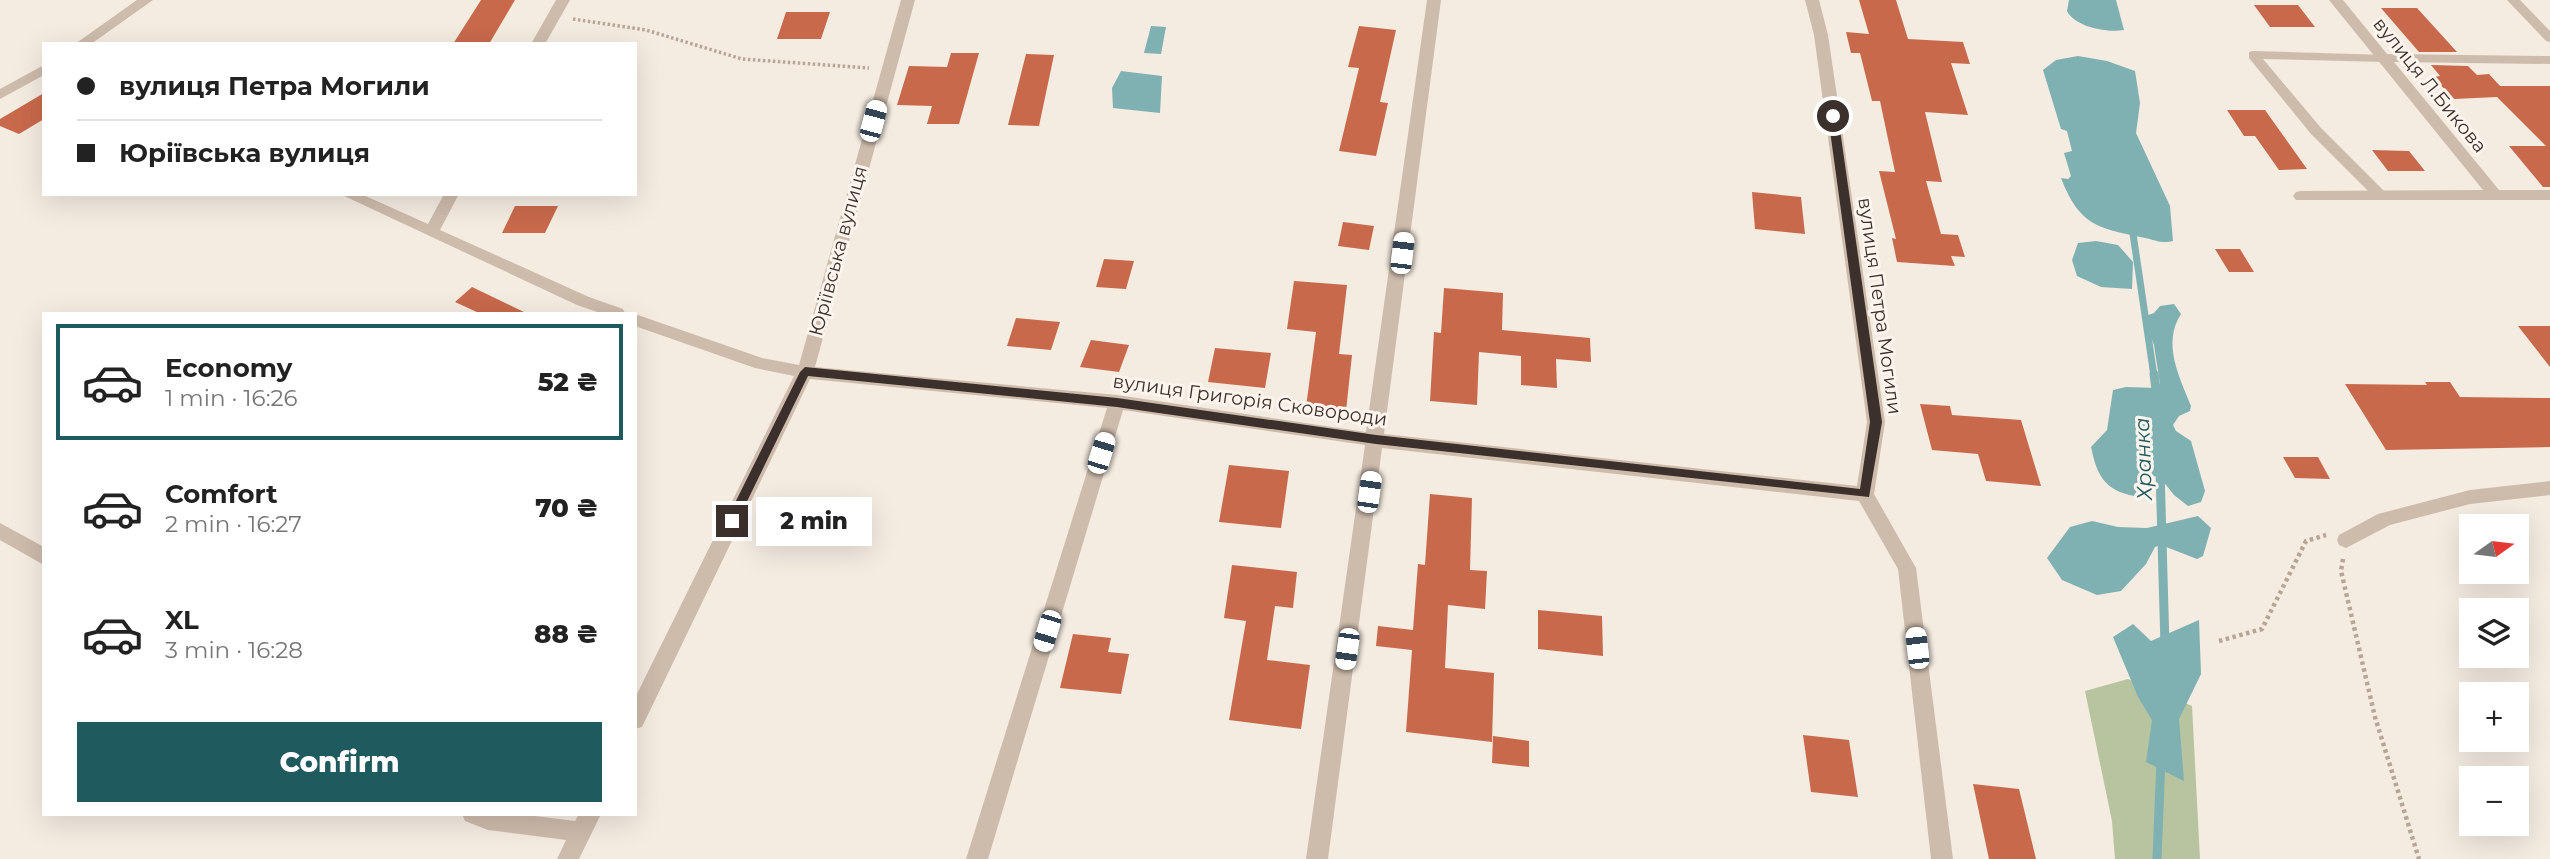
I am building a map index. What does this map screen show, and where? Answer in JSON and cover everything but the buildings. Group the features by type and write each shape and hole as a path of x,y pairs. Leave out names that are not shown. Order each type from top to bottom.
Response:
{"street":[{"path":"85,42 146,0"},
{"path":"539,42 562,0"},
{"name":"Юріївська вулиця","path":"637,716 805,372 908,0"},
{"path":"1317,859 1434,0"},
{"name":"вулиця Петра Могили","path":"1812,0 1837,143 1876,422 1865,494"},
{"name":"вулиця Л.Бикова","path":"2336,0 2495,195"},
{"path":"2384,58 2550,60"},
{"path":"0,95 42,70"},
{"path":"2301,196 2550,195"},
{"path":"351,196 583,301 614,312"},
{"path":"431,232 451,196"},
{"name":"вулиця Григорія Сковороди","path":"637,321 761,364 805,372 1117,402 1376,440 1865,494"},
{"path":"976,859 1117,402"},
{"path":"2346,540 2385,519 2434,506 2470,497 2550,488"},
{"path":"1865,494 1907,568 1942,859"},
{"path":"0,531 42,556"},
{"path":"478,816 488,820 585,823 568,859"}],"lane":[{"path":"2513,0 2549,36"},
{"path":"2379,194 2316,131 2253,55 2384,58"}],"path":[{"path":"553,18 602,20 688,41 723,55 758,61 849,64 887,71"},
{"path":"2219,641 2262,629 2306,541 2326,535 2346,540 2341,571 2375,717 2419,859"}],"green space":[{"path":"2128,679 2192,706 2200,859 2115,859 2112,821 2085,691"}],"water":[{"path":"2069,0 2116,0 2124,30 2101,30 2084,25 2067,11"},
{"path":"1151,26 1166,27 1161,54 1144,53"},
{"path":"2078,56 2107,61 2135,71 2140,103 2136,133 2170,206 2173,241 2159,241 2103,228 2084,216 2068,194 2061,178 2068,179 2071,176 2064,153 2072,151 2067,131 2061,129 2043,70 2056,60"},
{"path":"1121,71 1162,76 1160,113 1113,108 1112,88"},
{"path":"2096,241 2118,245 2133,262 2132,289 2101,287 2077,276 2072,260 2078,243"},
{"path":"2174,304 2181,314 2173,336 2174,360 2191,406 2190,411 2179,416 2173,425 2176,431 2191,441 2205,491 2201,502 2188,506 2174,495 2159,476 2144,477 2134,496 2115,490 2099,473 2091,447 2107,430 2113,390 2126,387 2157,388 2160,384 2154,345 2143,317 2154,313 2160,306"},
{"path":"2198,516 2211,528 2203,556 2197,559 2161,545 2155,547 2146,564 2121,591 2097,595 2062,580 2047,558 2070,527 2092,521 2118,527 2147,528"},
{"path":"2199,620 2201,674 2179,719 2184,781 2146,762 2152,720 2138,697 2113,637 2133,624 2151,641"}],"waterway":[{"name":"Хранка","path":"2132,227 2154,376"},
{"name":"Хранка","path":"2154,374 2157,397"},
{"name":"Хранка","path":"2160,470 2165,646"},
{"name":"Хранка","path":"2157,859 2161,760"}],"route":[{"path":"732,521 805,372 1117,402 1376,440 1865,494 1876,422 1833,116"}]}
